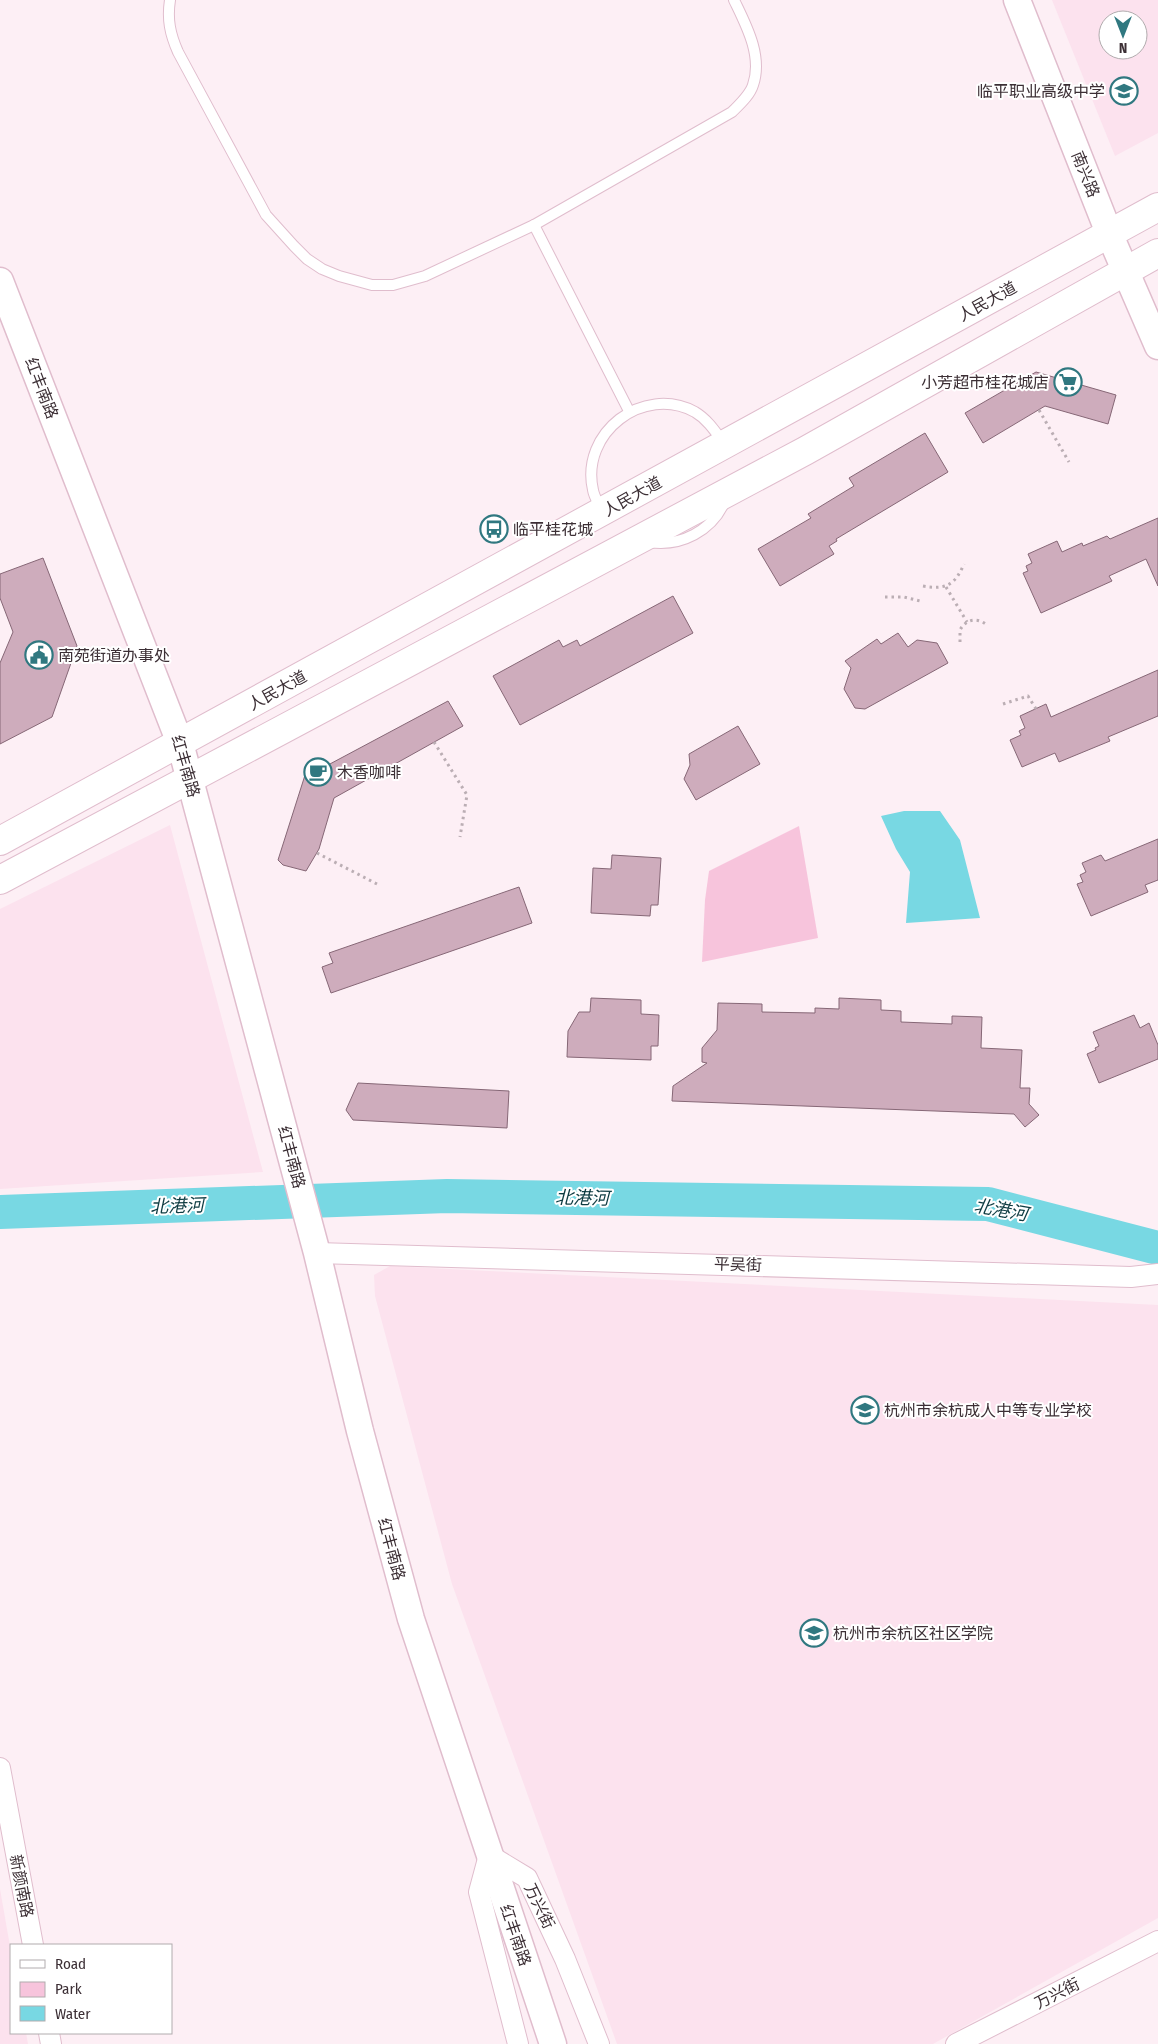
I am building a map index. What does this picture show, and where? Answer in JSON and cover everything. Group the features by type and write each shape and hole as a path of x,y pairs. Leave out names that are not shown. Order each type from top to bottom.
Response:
{"main road":[{"name":"人民大道","path":"0,841 1158,207"},
{"path":"0,880 805,451 1158,252"}],"street":[{"name":"南兴路","path":"1017,0 1109,233 1158,346"},
{"name":"红丰南路","path":"0,281 180,743 317,1252 360,1431 411,1619 553,2044"},
{"name":"平吴街","path":"317,1252 1130,1277 1158,1274"},
{"name":"新颜南路","path":"0,1768 33,1944"},
{"path":"489,1855 478,1892 518,2044"},
{"name":"万兴街","path":"489,1855 527,1878 565,1959 599,2044"},
{"name":"万兴街","path":"956,2044 1158,1941"}],"lane":[{"path":"170,0 168,14 171,37 266,215 307,259 322,269 357,282 372,285 393,285 425,276 534,225 732,112 745,98 753,85 754,50 746,25 734,0"},
{"path":"534,225 629,411"},
{"path":"602,512 593,490 591,467 597,445 610,425 629,411 651,405 673,405 694,412 712,426 725,445"},
{"path":"638,540 661,544 684,540 695,535 705,529 720,511 729,492"}],"path":[{"path":"1039,410 1068,462"},
{"path":"923,586 946,587 957,577 964,564"},
{"path":"946,587 967,622"},
{"path":"885,597 904,596 920,601"},
{"path":"960,642 960,630 967,622 977,620 987,625"},
{"path":"1003,704 1028,696 1036,709"},
{"path":"434,742 467,795 460,837"},
{"path":"317,853 379,885"}],"shaded area":[{"name":"临平职业高级中学","path":"1052,0 1158,0 1158,133 1115,156"},
{"path":"170,825 263,1172 0,1189 0,909"},
{"name":"杭州市余杭区社区学院","path":"390,1266 1158,1305 1158,1918 933,2044 617,2044 452,1584 375,1296 374,1275"},
{"path":"0,1889 10,1946 10,2034 26,2034 28,2044 0,2044"}],"green space":[{"path":"799,826 818,938 702,962 705,900 709,871"}],"water":[{"path":"904,811 940,811 960,840 980,918 906,923 910,872 896,849 881,816"}],"building":[{"path":"1036,372 1116,395 1108,424 1045,406 983,443 965,413"},
{"path":"925,433 948,472 836,539 837,541 829,546 834,554 780,586 758,549 811,518 808,514 854,486 849,478"},
{"path":"1158,518 1158,586 1146,559 1109,576 1112,581 1041,613 1023,573 1028,571 1026,566 1032,563 1028,554 1057,541 1062,552 1082,543 1083,546 1107,536 1110,539"},
{"name":"南苑街道办事处","path":"43,558 77,646 52,717 0,744 0,663 13,632 0,598 0,574"},
{"path":"673,596 693,633 520,725 493,676 559,640 563,647 577,640 580,646"},
{"path":"898,633 908,647 917,640 937,643 948,663 865,709 855,708 844,689 851,668 845,661 877,639 881,644"},
{"path":"1158,670 1158,716 1108,737 1110,741 1059,762 1055,753 1022,767 1010,740 1021,735 1019,731 1025,728 1020,716 1046,704 1051,717"},
{"path":"448,701 463,726 334,798 319,849 306,871 283,865 278,860 306,772 322,762 328,765"},
{"path":"738,726 760,764 696,800 684,779 690,765 689,754"},
{"path":"1158,839 1158,880 1145,885 1148,892 1091,916 1077,884 1083,882 1080,875 1086,872 1082,863 1101,855 1105,861"},
{"path":"612,855 661,858 658,905 651,905 650,916 591,913 593,868 611,869"},
{"path":"519,887 532,923 331,993 322,967 333,963 329,953"},
{"path":"591,998 641,1000 641,1014 659,1015 658,1046 651,1046 651,1060 567,1057 568,1031 579,1012 590,1012"},
{"path":"839,998 881,1000 881,1010 901,1011 901,1022 952,1024 952,1016 982,1017 981,1048 1022,1050 1020,1088 1030,1088 1029,1104 1039,1115 1025,1127 1014,1114 672,1101 673,1086 707,1063 702,1062 702,1048 717,1030 718,1003 762,1004 762,1012 815,1013 815,1008 839,1009"},
{"path":"1134,1015 1140,1028 1149,1023 1158,1045 1158,1059 1099,1083 1087,1054 1096,1050 1095,1048 1099,1046 1093,1032"},
{"path":"358,1083 509,1091 507,1128 353,1120 346,1110"}],"waterway":[{"name":"北港河","path":"0,1212 447,1196 988,1204 1158,1248"}],"place":[{"name":"临平职业高级中学","path":"1124,91"},
{"name":"小芳超市桂花城店","path":"1068,382"},
{"name":"临平桂花城","path":"494,529"},
{"name":"南苑街道办事处","path":"39,655"},
{"name":"木香咖啡","path":"318,772"},
{"name":"杭州市余杭成人中等专业学校","path":"865,1410"},
{"name":"杭州市余杭区社区学院","path":"814,1633"}]}
